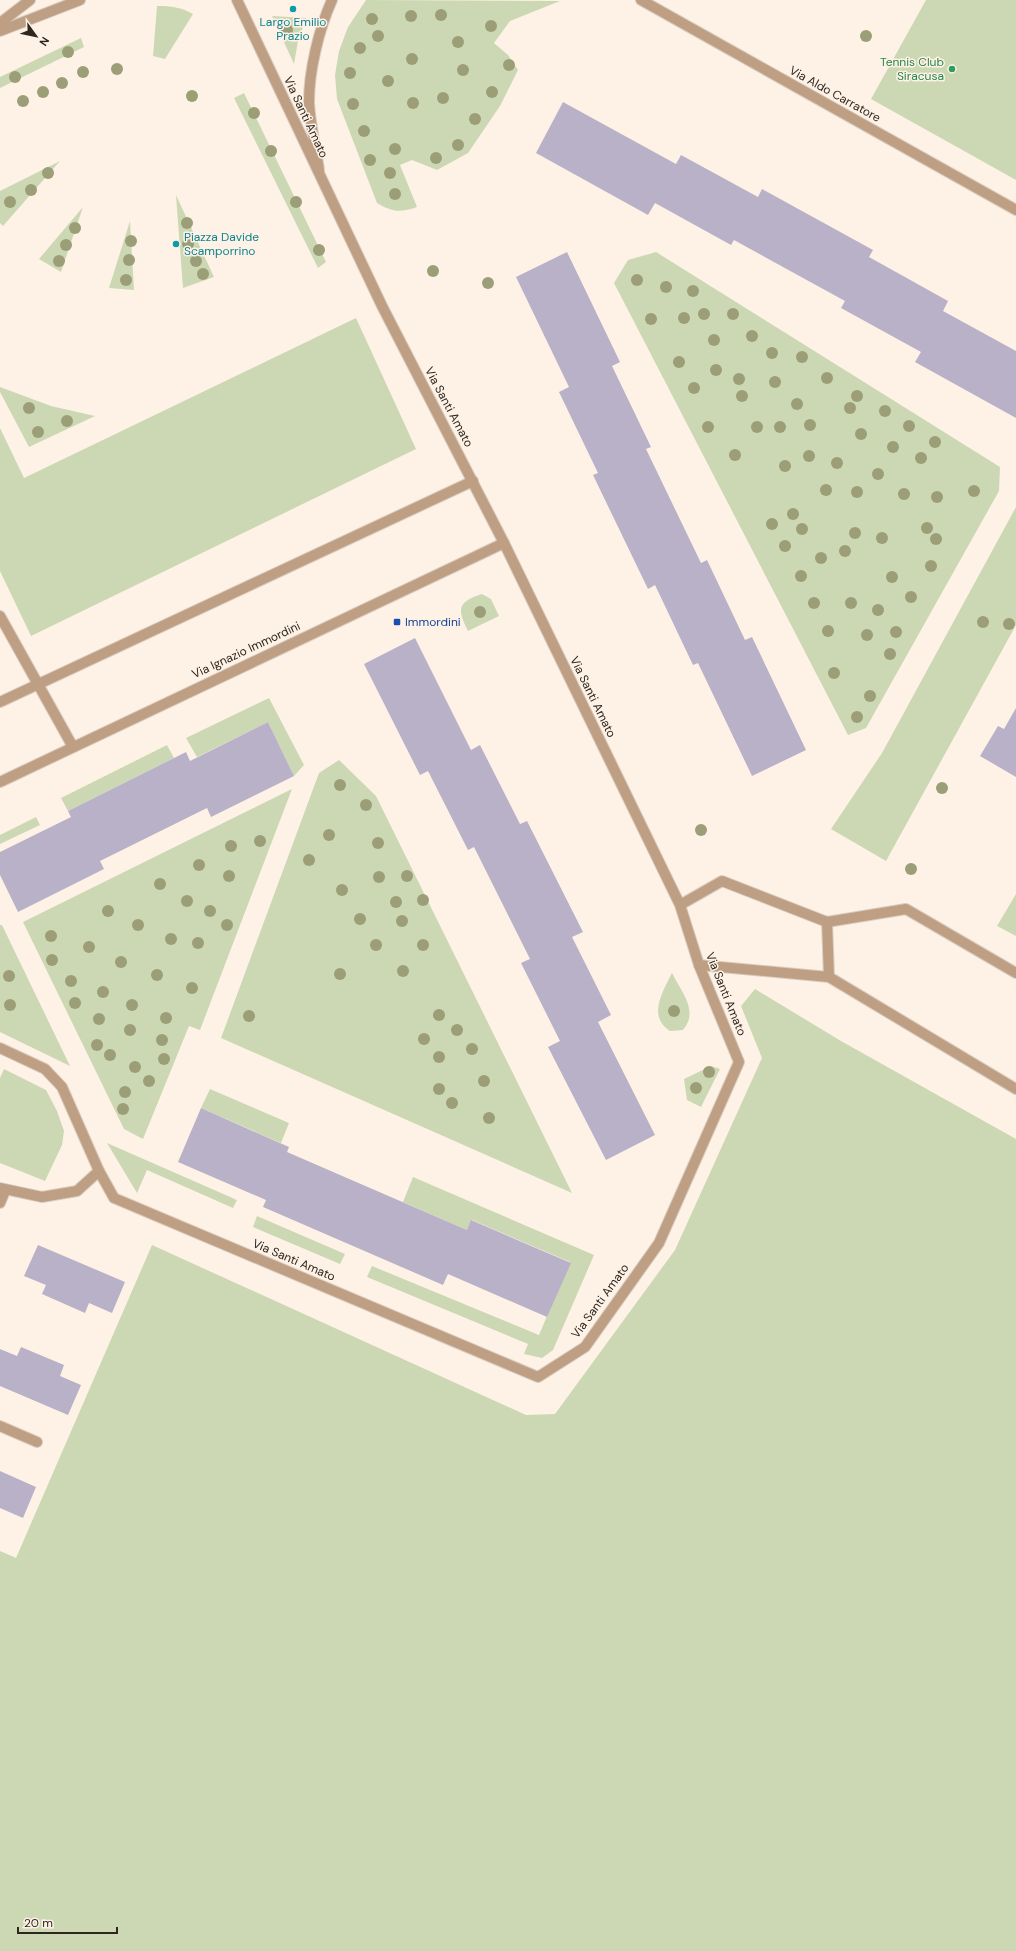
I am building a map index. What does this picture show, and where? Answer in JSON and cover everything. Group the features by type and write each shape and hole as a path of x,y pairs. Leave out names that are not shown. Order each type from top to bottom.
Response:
{"street":[{"path":"0,23 30,0"},
{"path":"0,31 80,0"},
{"path":"321,182 309,102 316,51 326,12 332,0"},
{"name":"Via Aldo Carratore","path":"641,0 1016,210"},
{"name":"Via Santi Amato","path":"0,1048 45,1069 62,1087 99,1171 114,1198 538,1377 585,1347 659,1243 739,1062 699,965 680,906 504,543 382,306 321,182 236,2"},
{"path":"0,702 473,481"},
{"name":"Via Ignazio Immordini","path":"0,782 504,543"},
{"path":"0,616 73,747"},
{"path":"680,906 722,881 827,922 906,909 1016,973"},
{"path":"827,922 829,977"},
{"path":"699,965 829,977 1016,1089"},
{"path":"0,1203 3,1190 42,1197 77,1191 99,1171"},
{"path":"0,1426 37,1442"}],"green space":[{"path":"366,0 560,1 510,21 494,43 508,55 518,70 500,106 468,153 437,170 412,160 400,165 417,207 401,211 392,210 377,203 337,99 335,75 339,51 348,27"},
{"name":"Tennis Club Siracusa","path":"926,0 1016,0 1016,180 871,99"},
{"path":"157,6 176,7 193,14 165,59 153,56"},
{"path":"272,16 306,18 298,41 294,64"},
{"path":"81,38 84,47 0,88 0,77"},
{"path":"244,93 326,262 318,268 234,98"},
{"path":"60,161 3,226 0,223 0,191"},
{"path":"176,195 214,277 183,288"},
{"path":"83,207 61,272 39,259"},
{"path":"130,221 134,290 109,288"},
{"path":"656,252 1000,467 999,491 866,728 848,735 614,283 628,260"},
{"path":"356,318 416,449 31,636 0,571 0,428 24,478"},
{"path":"0,387 51,406 95,416 29,447 0,392"},
{"path":"1016,507 1016,625 886,861 831,829 882,753"},
{"path":"482,594 491,599 499,616 468,631 462,617 462,607 468,600"},
{"path":"269,698 304,765 294,776 268,722 197,757 186,738"},
{"path":"167,745 174,758 68,811 61,798"},
{"path":"339,760 376,796 572,1193 221,1038 319,773"},
{"path":"292,789 200,1030 189,1026 143,1139 124,1129 23,922"},
{"path":"36,817 40,825 0,844 0,835"},
{"path":"1016,894 1016,936 997,926"},
{"path":"0,925 2,925 70,1066 0,1032"},
{"path":"672,973 684,995 689,1009 688,1023 683,1030 670,1031 663,1025 659,1016 658,1010 661,997"},
{"path":"755,989 841,1041 1016,1139 1016,1951 0,1951 0,1551 16,1558 152,1245 526,1415 555,1414 675,1250 762,1058 741,1006"},
{"path":"711,1066 720,1069 701,1107 687,1100 684,1079"},
{"path":"4,1069 46,1090 57,1111 64,1131 62,1145 45,1181 0,1163 0,1078"},
{"path":"210,1089 289,1123 281,1143 201,1108"},
{"path":"107,1143 237,1200 233,1208 147,1170 137,1193"},
{"path":"413,1177 594,1255 553,1350 542,1358 524,1354 528,1344 367,1277 372,1266 539,1335 570,1262 472,1220 467,1230 403,1202"},
{"path":"257,1216 345,1254 340,1264 253,1227"}],"building":[{"path":"563,102 676,164 681,155 758,197 762,189 873,250 869,257 948,301 943,311 1016,351 1016,418 915,362 921,352 841,308 845,301 734,240 731,245 655,203 648,215 536,153"},
{"path":"567,252 620,362 612,366 651,447 646,449 701,563 707,560 745,640 752,637 806,750 752,776 698,663 693,665 655,585 648,589 593,475 598,473 559,392 569,387 516,277"},
{"path":"415,638 471,750 480,745 520,824 527,821 583,932 572,937 611,1015 598,1022 655,1135 606,1160 548,1047 560,1041 521,963 530,959 474,847 468,850 428,771 420,775 364,664"},
{"path":"1016,708 1016,777 980,756 998,726 1004,729"},
{"path":"268,722 294,776 211,817 207,808 100,861 104,869 18,912 0,875 0,852 71,817 68,811 186,752 190,761"},
{"path":"201,1108 289,1147 287,1152 467,1230 471,1220 571,1263 547,1317 448,1274 443,1285 263,1207 266,1200 178,1162"},
{"path":"38,1245 125,1282 112,1313 89,1303 85,1313 42,1294 46,1285 24,1276"},
{"path":"21,1347 64,1365 60,1376 81,1385 68,1415 0,1386 0,1349 17,1356"},
{"path":"0,1471 36,1487 23,1518 0,1508"}],"place":[{"name":"Largo Emilio Prazio","path":"293,9"},
{"name":"Tennis Club Siracusa","path":"952,69"},
{"name":"Piazza Davide Scamporrino","path":"176,244"},
{"name":"Immordini","path":"397,622"}]}
